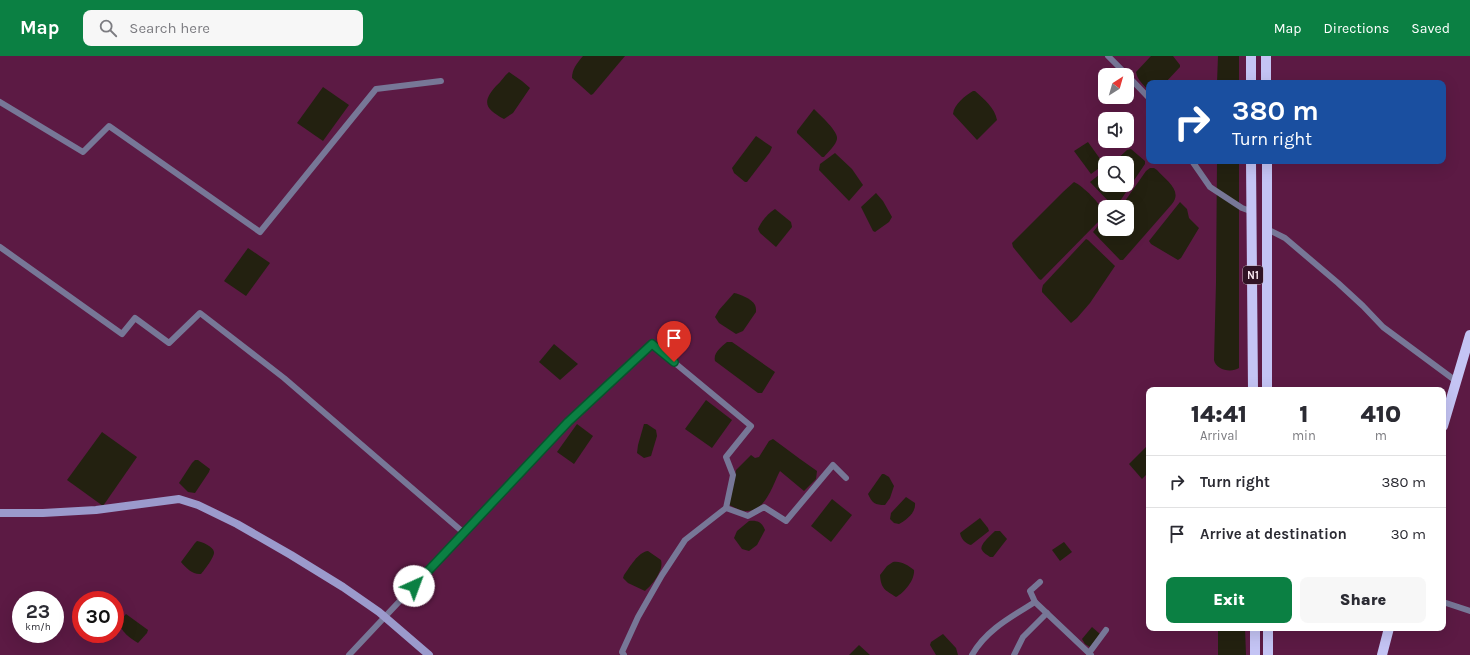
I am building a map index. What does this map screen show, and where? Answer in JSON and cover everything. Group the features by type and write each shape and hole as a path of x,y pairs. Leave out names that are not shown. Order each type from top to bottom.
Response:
{"highway":[{"path":"1251,56 1251,80"},
{"path":"1266,56 1266,80"},
{"name":"N1","path":"1252,164 1254,387"},
{"name":"N1","path":"1266,164 1267,387"},
{"path":"1446,416 1470,335"},
{"path":"1255,631 1255,655"},
{"path":"1268,631 1268,655"},
{"path":"1382,655 1388,631"}],"main road":[{"path":"0,513 43,513 89,510 179,499 198,505 291,555 343,587 385,617 429,655"}],"street":[{"path":"1108,56 1120,68"},
{"path":"0,102 83,152 109,126 260,232 376,89 441,81"},
{"path":"1134,82 1146,95"},
{"path":"1194,164 1210,187 1242,208 1253,212"},
{"path":"1267,229 1284,238 1338,283 1384,327 1456,381"},
{"path":"0,247 122,334 135,318 169,343 200,313 284,378 464,533"},
{"path":"349,655 568,422 652,344 750,426 726,457 733,475 726,508 685,540 662,575 638,617 622,652 624,655"},
{"path":"726,508 748,516 764,507 786,521 833,465 846,478"},
{"path":"1040,582 1030,591 1035,602 1090,654 1106,630"},
{"path":"972,655 987,635 1009,617 1035,602"},
{"path":"1446,603 1470,611"},
{"path":"1014,655 1023,637 1047,613"}],"shaded area":[{"path":"583,56 625,56 591,95 572,78 574,69"},
{"path":"1151,56 1173,56 1180,65 1180,67 1168,80 1146,80 1146,88 1139,80 1136,72"},
{"path":"1218,56 1239,56 1239,80 1217,80"},
{"path":"509,72 530,88 513,113 504,119 490,109 487,101 491,92"},
{"path":"323,87 349,105 323,141 297,123"},
{"path":"975,91 989,104 997,120 977,140 953,114 955,107 963,98"},
{"path":"814,109 837,136 835,144 824,157 822,157 797,133"},
{"path":"756,136 772,147 770,152 747,182 745,182 734,173 732,168"},
{"path":"1088,142 1098,156 1098,169 1091,174 1074,151"},
{"path":"1131,149 1145,161 1145,164 1134,180 1134,156 1121,156 1127,150"},
{"path":"835,153 852,169 863,185 849,201 819,170 820,164"},
{"path":"1217,164 1239,164 1239,368 1236,370 1224,370 1215,363 1214,360"},
{"path":"1150,168 1157,170 1172,186 1176,195 1175,199 1123,260 1120,260 1093,232 1098,226 1098,236 1134,236 1134,200 1126,200 1131,192 1134,192 1134,188 1146,171"},
{"path":"1098,176 1098,190 1090,182"},
{"path":"1074,182 1082,187 1098,204 1098,222 1041,280 1013,247 1012,243"},
{"path":"1100,192 1126,192 1121,200 1107,200"},
{"path":"876,193 883,201 892,217 889,222 875,232 873,231 861,207"},
{"path":"1180,202 1187,209 1189,218 1199,228 1181,258 1178,260 1151,244 1149,241"},
{"path":"775,209 791,222 792,227 776,247 760,233 758,229 765,218"},
{"path":"1086,239 1115,266 1090,303 1071,323 1042,292 1042,289 1043,285"},
{"path":"248,248 270,263 246,296 224,281"},
{"path":"734,293 749,299 755,305 756,309 756,312 743,331 736,334 719,323 715,317 719,310"},
{"path":"727,342 732,342 775,372 762,393 758,393 715,361 716,353"},
{"path":"554,344 578,364 560,380 539,362"},
{"path":"706,400 732,420 712,448 685,429"},
{"path":"577,424 593,436 574,464 557,452"},
{"path":"644,424 647,424 656,430 657,436 651,456 644,458 637,453"},
{"path":"102,432 137,457 103,506 67,480"},
{"path":"773,439 817,471 816,479 804,491 780,471 768,496 759,507 754,510 745,511 729,505 736,470 751,455 755,458 759,457 769,441"},
{"path":"1146,447 1146,475 1142,479 1129,464"},
{"path":"195,460 198,460 210,469 195,493 188,492 179,483"},
{"path":"882,474 889,477 894,486 890,498 885,505 879,505 871,500 868,494"},
{"path":"906,497 915,503 914,510 910,516 899,524 894,523 890,519 891,513"},
{"path":"832,499 852,515 831,542 811,526"},
{"path":"980,518 989,531 971,545 963,539 960,533"},
{"path":"749,521 759,522 765,530 757,545 749,551 742,549 734,538 737,531"},
{"path":"995,531 1000,531 1007,539 993,557 990,557 983,552 982,545"},
{"path":"197,541 210,546 214,552 207,567 201,574 187,569 181,562"},
{"path":"1064,542 1072,552 1060,561 1052,550"},
{"path":"648,551 661,560 662,564 657,577 645,591 628,583 623,578 638,557 644,552"},
{"path":"893,562 902,563 914,570 913,578 908,586 896,597 884,589 881,583 880,575 887,566"},
{"path":"126,614 148,630 138,643 124,632 124,616"},
{"path":"1092,627 1100,634 1090,647 1085,644 1082,639"},
{"path":"1218,631 1245,631 1246,655 1218,655"},
{"path":"943,634 956,648 958,655 936,655 930,645 931,642"},
{"path":"859,645 870,655 849,655"}],"route":[{"path":"414,586 568,422 652,344 674,362"}]}
